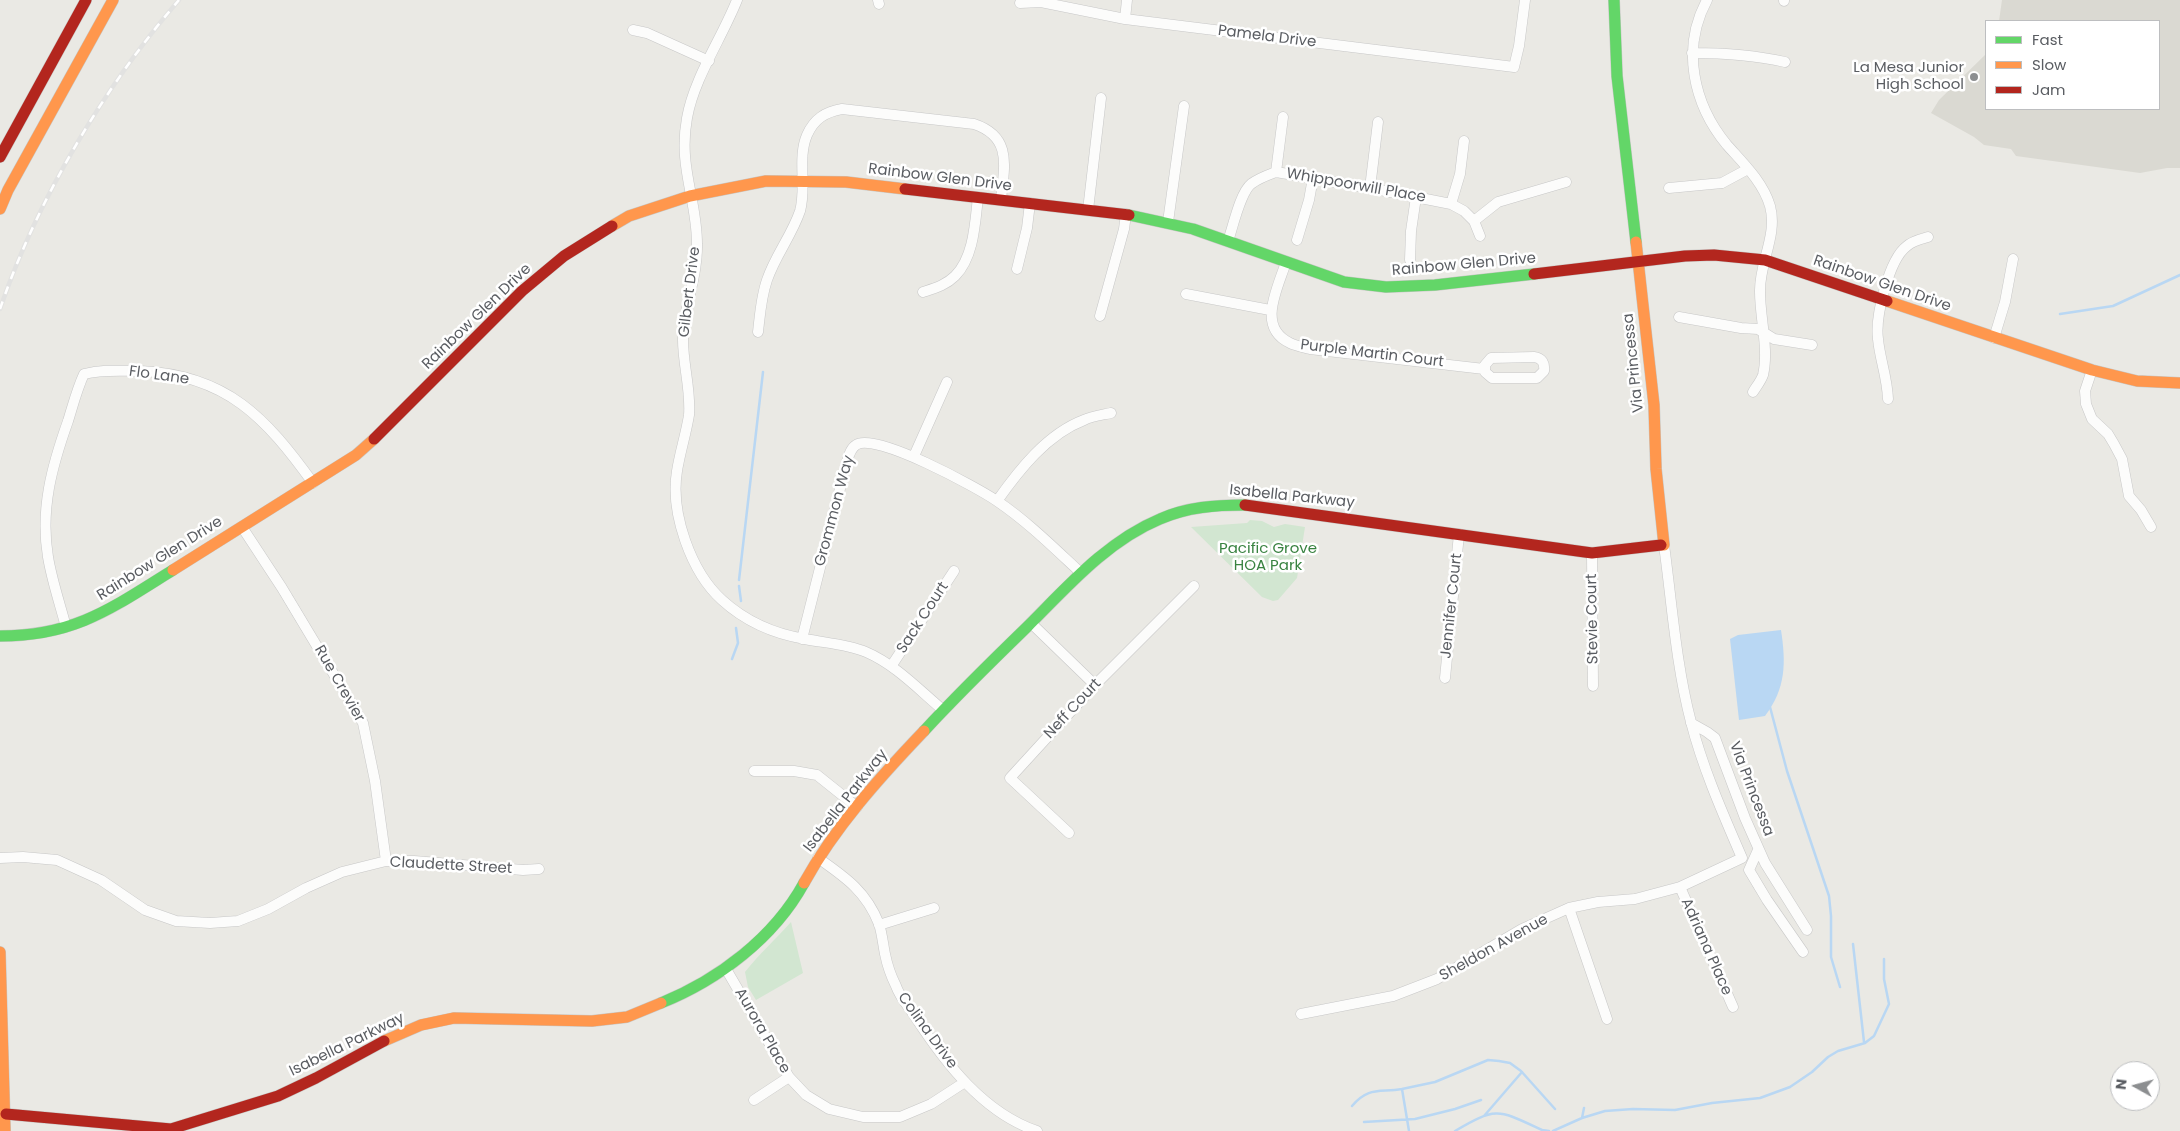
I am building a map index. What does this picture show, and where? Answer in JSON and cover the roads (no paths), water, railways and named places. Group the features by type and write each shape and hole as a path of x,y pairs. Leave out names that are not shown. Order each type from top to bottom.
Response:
{"street":[{"path":"0,157 86,0"},
{"path":"0,209 8,190 113,0"},
{"name":"Gilbert Drive","path":"737,0 693,95 684,134 683,157 698,243 696,271 684,331 690,399 686,431 677,473 678,517 687,546 703,578 721,599 752,621 774,631 802,639 864,651 892,665 943,710"},
{"path":"1125,18 1127,0"},
{"name":"Pamela Drive","path":"1020,3 1041,2 1125,18 1514,67 1520,46 1524,0"},
{"name":"Via Princessa","path":"1614,0 1617,76 1639,261 1654,405 1656,469 1675,632 1691,723 1713,790 1742,858"},
{"path":"1706,0 1697,24 1692,53 1697,88 1711,123 1748,169 1765,193 1771,207 1771,234 1760,291 1765,333 1762,376 1753,392"},
{"path":"633,30 647,33 709,61"},
{"path":"1692,53 1759,56 1785,62"},
{"path":"1088,210 1102,98"},
{"path":"1168,222 1184,106"},
{"path":"758,332 762,296 767,278 800,209 803,153 807,136 815,121 827,112 842,109 974,124 988,128 996,136 1003,151 1004,168 1001,200"},
{"path":"1276,172 1283,117"},
{"path":"1370,188 1378,122"},
{"path":"1451,204 1460,174 1464,141"},
{"path":"1669,188 1709,186 1722,183 1748,169"},
{"name":"Whippoorwill Place","path":"1228,242 1244,193 1250,184 1276,172 1451,204 1464,211 1474,221"},
{"path":"1298,240 1309,200 1312,178"},
{"name":"Rainbow Glen Drive","path":"0,636 38,634 92,618 117,605 356,455 393,422 522,291 564,256 629,216 690,196 766,181 846,182 1126,214 1168,222 1344,282 1386,287 1411,287 1714,254 1765,260 2092,370 2137,381 2180,383"},
{"path":"1480,236 1474,221 1498,202 1566,182"},
{"path":"924,292 944,285 956,275 967,256 974,234 978,197"},
{"path":"1410,260 1411,231 1416,197"},
{"path":"1017,269 1027,228 1030,203"},
{"path":"1100,316 1124,229 1126,214"},
{"path":"1888,399 1887,379 1878,338 1882,300 1896,258 1907,245 1928,237"},
{"path":"1994,338 2013,259"},
{"path":"1186,294 1270,310 1286,262"},
{"name":"Purple Martin Court","path":"1270,310 1272,322 1278,335 1290,344 1310,349 1484,369"},
{"path":"1679,317 1741,328 1758,329 1774,339 1812,345"},
{"name":"Purple Martin Court","path":"1534,357 1543,361 1545,368 1540,376 1534,378 1492,378 1487,375 1484,369 1486,362 1491,358 1534,357"},
{"name":"Flo Lane","path":"66,627 48,556 46,500 53,463 84,374 98,370 153,372 185,378 216,389 260,418 285,444 313,483"},
{"path":"2092,370 2086,391 2086,404 2092,419 2108,434 2122,459 2129,496 2151,526"},
{"path":"914,456 947,382"},
{"path":"997,501 1019,469 1049,441 1083,420 1111,413"},
{"name":"Grommon Way","path":"802,639 847,461 851,450 857,444 865,441 914,456 997,501 1036,531 1081,573"},
{"name":"Isabella Parkway","path":"6,1114 171,1129 278,1096 316,1078 378,1044 421,1025 454,1018 592,1021 628,1017 666,1001 726,969 778,922 800,893 818,858 857,807 885,772 943,710 1081,573 1116,544 1159,518 1190,509 1218,505 1277,508 1592,553 1664,545"},
{"name":"Rue Crevier","path":"242,527 282,588 363,723 386,861"},
{"name":"Jennifer Court","path":"1445,678 1459,534"},
{"name":"Stevie Court","path":"1592,553 1593,686"},
{"name":"Sack Court","path":"892,665 954,571"},
{"name":"Neff Court","path":"1069,833 1010,778 1095,685 1194,586"},
{"path":"1031,623 1095,685"},
{"name":"Via Princessa","path":"1691,723 1708,732 1718,744 1758,850 1807,930"},
{"path":"754,772 777,770 816,775 857,807"},
{"name":"Via Princessa","path":"1758,850 1749,870 1803,952"},
{"name":"Claudette Street","path":"0,858 23,857 57,860 100,880 145,910 176,921 210,922 238,921 268,910 306,888 342,872 386,861 414,861 523,870 539,869"},
{"name":"Colina Drive","path":"818,858 856,886 870,905 880,925 885,957 896,988 925,1032 965,1082 990,1105 1017,1124 1037,1131"},
{"name":"Sheldon Avenue","path":"1301,1014 1393,996 1437,979 1522,929 1569,908 1598,902 1635,899 1680,887 1742,858"},
{"name":"Adriana Place","path":"1680,887 1733,1007"},
{"path":"880,925 934,908"},
{"path":"1569,908 1607,1019"},
{"path":"0,952 5,1131"},
{"name":"Aurora Place","path":"726,969 789,1077 806,1095 829,1109 863,1117 900,1118 931,1104 965,1082"},
{"path":"754,1100 789,1077"}],"water":[{"path":"1781,630 1784,653 1783,675 1772,706 1765,716 1739,720 1730,639 1738,635"}],"waterway":[{"path":"2060,314 2113,306 2180,275"},
{"path":"739,580 763,372"},
{"path":"739,586 741,601"},
{"path":"732,659 738,643 736,628"},
{"path":"1770,707 1787,771 1829,896 1831,957 1840,987"},
{"path":"1853,944 1864,1042"},
{"path":"1553,1131 1582,1118 1605,1111 1633,1109 1675,1110 1712,1103 1760,1098 1790,1087 1812,1072 1828,1057 1838,1051 1865,1043 1874,1036 1889,1004 1884,979 1884,959"},
{"path":"1409,1131 1402,1089 1435,1082 1488,1060 1510,1063 1521,1071 1555,1109"},
{"path":"1484,1116 1522,1072"},
{"path":"1352,1106 1369,1093 1402,1089"},
{"path":"1364,1122 1415,1119 1481,1100"},
{"path":"1582,1118 1584,1108"},
{"path":"1455,1131 1480,1117 1490,1114 1507,1115 1542,1130 1549,1131"}],"railway":[{"path":"0,309 33,227 75,146 125,70 179,0"}],"place":[{"name":"La Mesa Junior High School","path":"1974,77"}],"park label":[{"name":"Pacific Grove HOA Park","path":"1268,558"}]}
